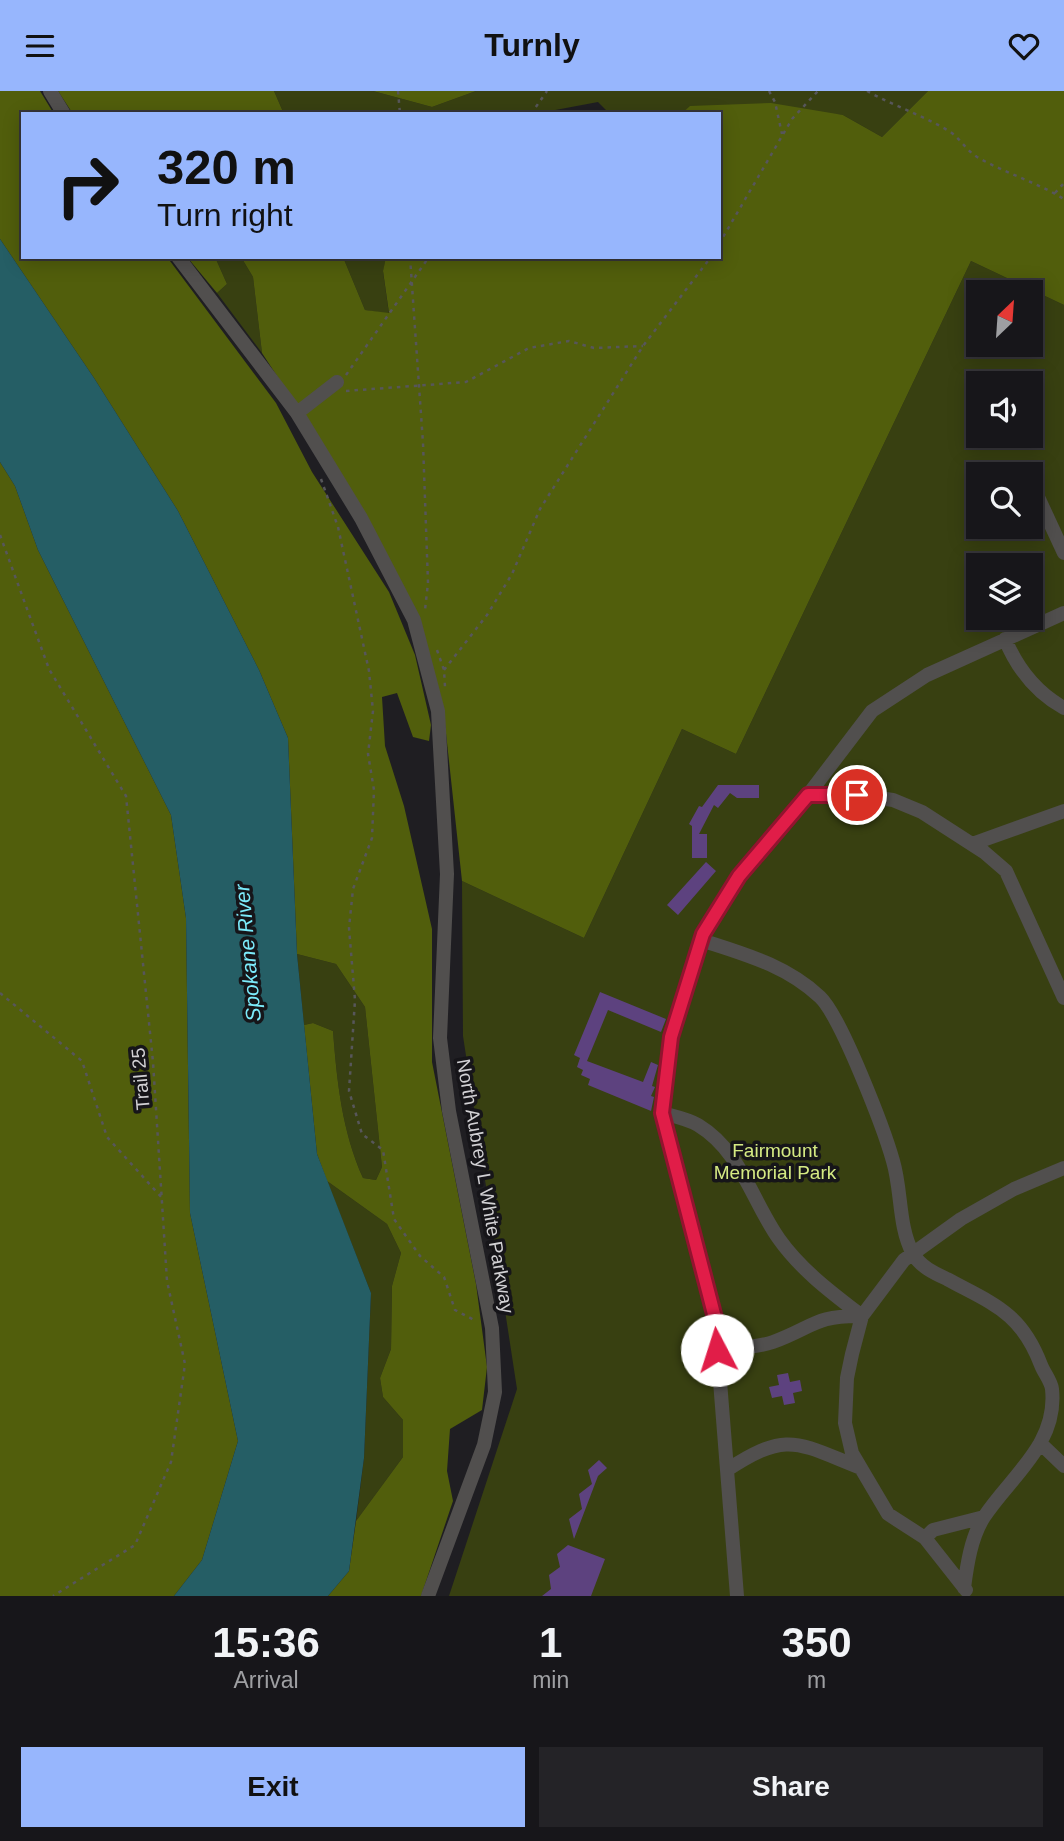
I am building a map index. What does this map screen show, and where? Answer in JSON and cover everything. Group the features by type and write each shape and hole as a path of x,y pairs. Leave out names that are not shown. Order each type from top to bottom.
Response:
{"street":[{"path":"50,91 63,112"},
{"name":"North Aubrey L White Parkway","path":"180,259 297,413 360,518 414,620 438,711 447,874 440,1038 449,1111 492,1328 495,1392 484,1445 428,1596"},
{"path":"297,413 333,385"},
{"path":"1043,508 1064,553"},
{"path":"737,1596 715,1318 662,1113 671,1037 701,940 739,876 808,795 872,711 928,675 1064,613"},
{"path":"1005,639 1027,677 1047,699 1064,708"},
{"path":"808,795 857,795 893,800 922,812 972,844 1006,871 1064,997"},
{"path":"972,844 1064,811"},
{"path":"701,940 747,953 779,967 822,999 862,1078 893,1162 903,1225 913,1254 924,1267 1003,1310 1020,1324 1036,1349 1052,1387 1046,1429"},
{"path":"662,1113 697,1125 722,1146 743,1172 787,1248 819,1283 862,1316"},
{"path":"967,1592 925,1538 888,1514 860,1468 852,1453 845,1423 847,1378 862,1316 904,1260 961,1219 1014,1189 1064,1168"},
{"path":"717,1350 768,1343 788,1336 810,1323 836,1315 862,1316"},
{"path":"967,1592 970,1555 984,1517 1015,1482 1040,1443 1064,1393"},
{"path":"727,1470 758,1450 781,1443 805,1446 860,1468"},
{"path":"1040,1443 1064,1466"},
{"path":"925,1538 933,1530 984,1517"}],"path":[{"path":"398,91 400,112"},
{"path":"532,112 547,91"},
{"path":"769,91 775,103 783,136"},
{"path":"721,241 792,119 818,91"},
{"path":"867,91 891,104 918,113 953,134 983,160 1064,199"},
{"path":"1055,193 1064,183"},
{"path":"410,259 428,583 424,613"},
{"path":"428,259 345,375 333,385 354,393 466,382 529,348 569,341 594,348 643,346"},
{"path":"444,670 500,594 512,574 540,509 643,346 709,259"},
{"path":"319,472 338,527 360,622 373,711 368,754 374,790 372,838 353,889 349,928 355,1000 349,1091 362,1134 383,1150 394,1219 419,1256 444,1277 455,1310 492,1328"},
{"name":"Trail 25","path":"0,535 48,669 127,796 153,1062 167,1281 185,1364 171,1462 135,1545 53,1596"},
{"path":"0,993 82,1061 107,1137 163,1199"}],"green space":[{"path":"0,91 40,91 53,112 21,112 21,259 168,259 276,403 312,472 389,592 415,655 431,725 429,741 413,737 397,693 382,697 385,746 404,806 432,929 432,1062 476,1284 487,1367 482,1410 450,1429 447,1471 453,1501 421,1596 328,1596 349,1571 356,1521 403,1457 403,1420 383,1397 380,1378 391,1349 392,1286 401,1253 387,1224 327,1181 317,1154 304,1025 313,1023 333,1031 345,1124 363,1178 376,1180 382,1167 365,1007 336,964 297,954 288,738 259,670 178,511 94,378 0,239"},
{"path":"58,91 274,91 283,112 72,112"},
{"path":"274,91 373,91 432,107 476,91 928,91 882,137 843,115 691,106 684,112 608,112 598,102 545,112 283,112"},
{"path":"373,91 476,91 432,107"},
{"path":"928,91 1064,91 1064,305 1043,295 1043,280 1011,280 971,261 736,754 682,729 584,938 462,881 444,715 420,618 313,431 262,353 253,277 242,259 344,259 365,310 389,313 383,271 386,259 721,259 721,112 683,112 690,106 771,103 843,115 882,137"},
{"path":"189,259 216,259 227,284 217,293"},
{"path":"216,259 242,259 253,277 262,353 217,293 227,284"},
{"path":"344,259 386,259 383,272 389,314 365,310"},
{"name":"Fairmount Memorial Park","path":"971,261 1011,280 966,280 966,357 1043,357 1043,295 1064,305 1064,1596 449,1596 517,1389 463,1036 462,881 584,938 682,729 736,754"},
{"path":"0,462 15,486 38,550 171,815 186,918 190,1213 238,1441 202,1560 174,1596 0,1596"},
{"path":"297,954 336,964 365,1007 382,1167 376,1180 363,1178 350,1142 339,1088 333,1031 313,1023 304,1025"},
{"path":"327,1181 387,1224 401,1253 392,1286 391,1349 380,1378 383,1397 403,1420 403,1457 356,1521 364,1458 371,1293"}],"water":[{"name":"Spokane River","path":"0,239 94,378 178,511 259,670 288,738 297,954 317,1154 371,1293 364,1458 349,1571 328,1596 174,1596 202,1560 238,1441 190,1213 186,918 171,815 38,550 15,486 0,462"}],"building":[{"path":"718,785 759,785 759,798 737,798 730,793 718,808 714,805 699,834 707,834 707,858 692,858 692,826 689,824 699,806 702,807"},
{"path":"706,862 716,871 678,915 667,905"},
{"path":"600,992 666,1019 661,1032 608,1010 587,1061 643,1082 651,1062 658,1065 652,1086 655,1087 651,1096 654,1097 651,1111 588,1085 590,1079 581,1075 583,1070 577,1067 580,1058 574,1055"},
{"path":"788,1373 790,1382 800,1380 802,1391 793,1393 795,1403 784,1405 782,1396 772,1398 769,1387 779,1385 777,1375"},
{"path":"599,1460 607,1468 598,1476 574,1539 569,1519 582,1509 579,1494 592,1484 588,1470"},
{"path":"568,1545 605,1559 591,1596 542,1596 551,1589 549,1575 560,1567 557,1554"}],"route":[{"path":"717,1350 715,1318 662,1113 671,1037 703,934 739,876 808,795 857,795"}]}
